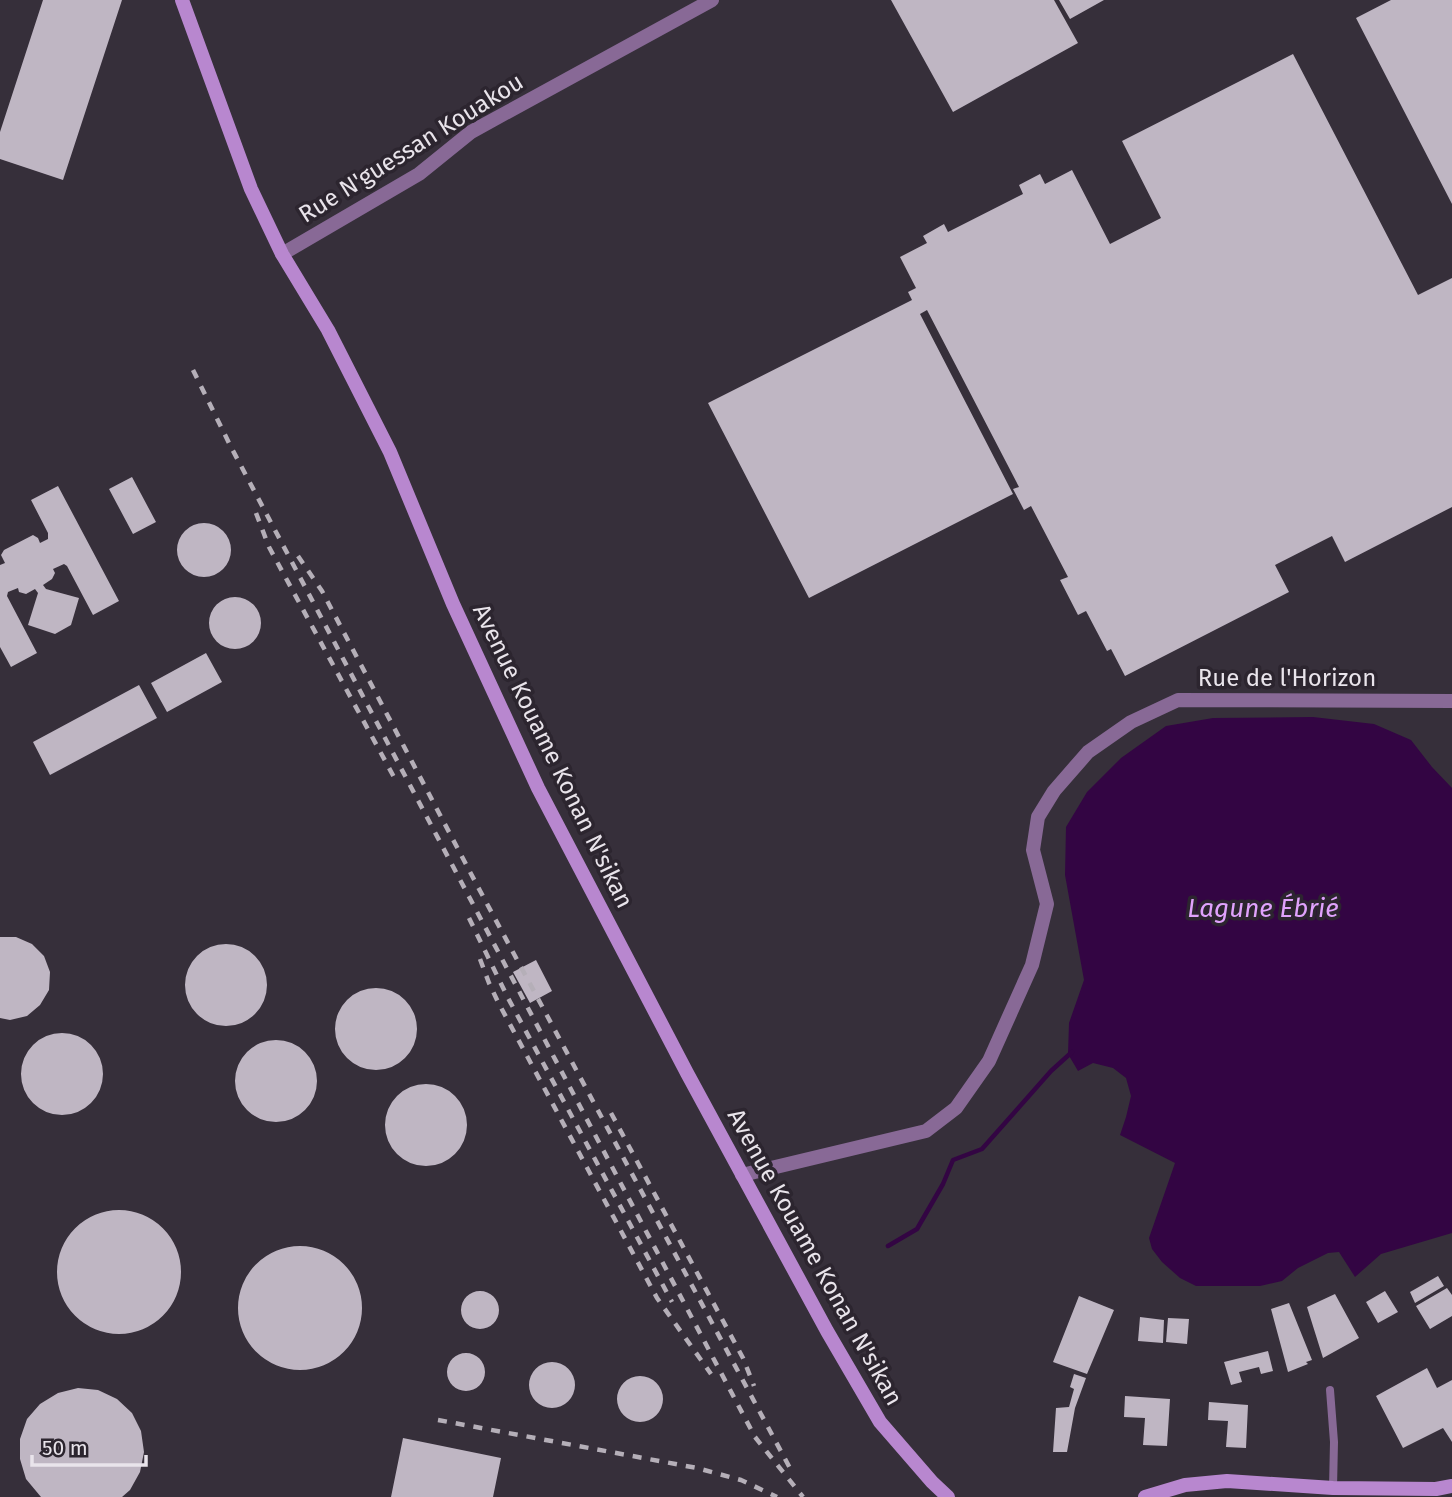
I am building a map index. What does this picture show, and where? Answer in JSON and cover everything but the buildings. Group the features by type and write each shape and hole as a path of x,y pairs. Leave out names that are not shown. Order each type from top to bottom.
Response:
{"street":[{"name":"Avenue Kouame Konan N'sikan","path":"183,0 251,189 282,254 328,330 390,452 453,604 538,788 687,1073 827,1331 880,1422 948,1497"},
{"name":"Rue N'guessan Kouakou","path":"282,254 419,174 471,132 712,0"},
{"name":"Rue de l'Horizon","path":"742,1175 926,1130 956,1108 989,1061 1032,965 1047,904 1033,849 1038,817 1054,792 1088,752 1131,722 1178,700 1452,701"},
{"path":"1145,1497 1185,1485 1227,1481 1388,1493 1452,1486"}],"lane":[{"path":"1330,1390 1334,1442 1333,1488"}],"water":[{"name":"Lagune Ébrié","path":"1313,717 1374,724 1411,740 1452,788 1452,1233 1381,1254 1355,1277 1339,1252 1328,1253 1298,1268 1282,1281 1260,1286 1196,1286 1180,1278 1162,1262 1152,1249 1149,1238 1175,1163 1120,1135 1131,1096 1126,1078 1113,1068 1093,1063 1078,1071 1068,1054 1069,1023 1084,980 1065,875 1066,827 1087,792 1121,758 1166,726 1213,718"}],"waterway":[{"path":"888,1246 917,1229 943,1184 953,1160 982,1149 1051,1071 1072,1052"}],"railway":[{"path":"193,370 231,447 755,1437 803,1497"},
{"path":"256,513 269,547 395,779"},
{"path":"298,556 322,591 791,1470"},
{"path":"469,918 508,998 672,1302"},
{"path":"480,959 498,1002 657,1298 711,1374"},
{"path":"611,1113 743,1358 754,1386"},
{"path":"438,1420 697,1468 741,1480 777,1497"}]}
